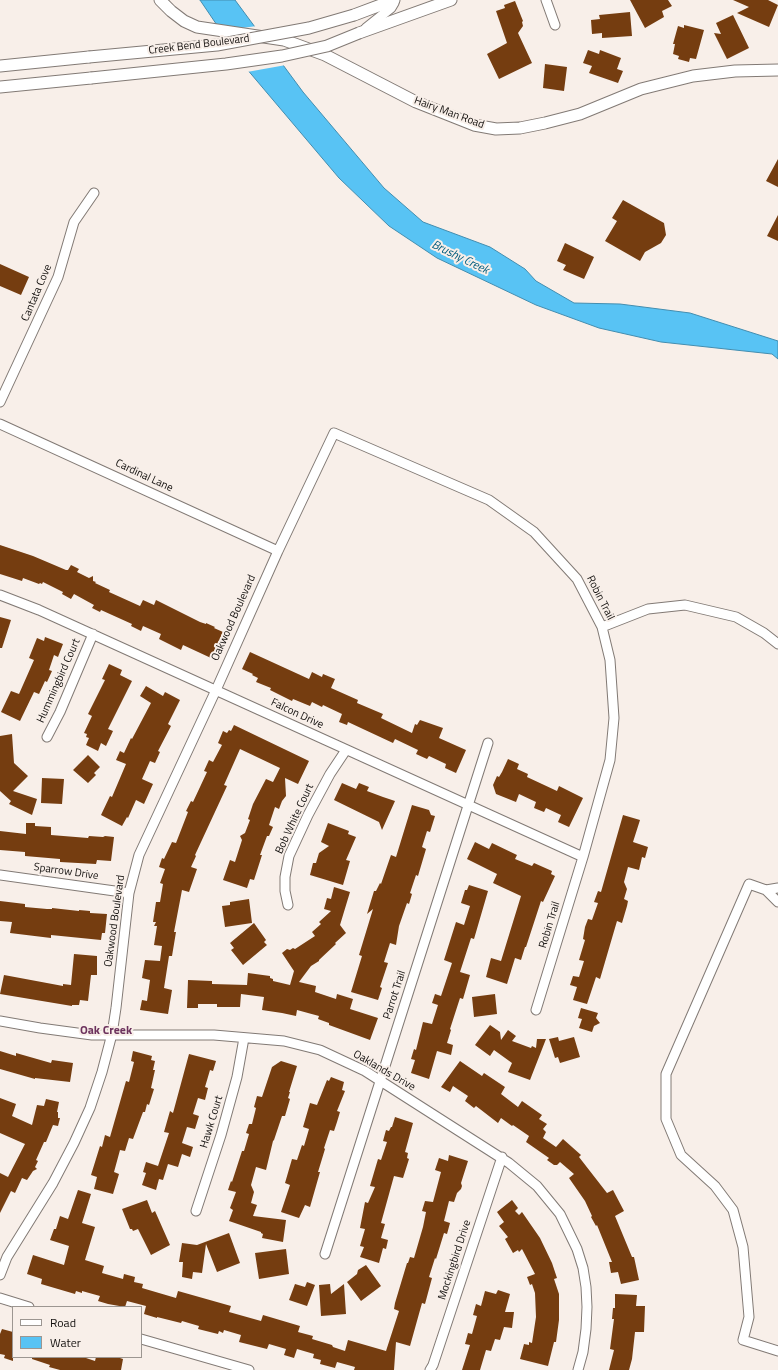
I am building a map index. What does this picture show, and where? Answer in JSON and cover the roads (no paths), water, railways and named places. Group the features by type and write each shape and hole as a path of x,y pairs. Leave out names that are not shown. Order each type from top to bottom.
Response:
{"street":[{"name":"Hairy Man Road","path":"160,0 170,11 184,21 197,27 284,40 325,55 416,102 474,125 496,129 520,128 580,114 641,89 687,77 711,73 778,70"},
{"name":"Creek Bend Boulevard","path":"359,34 391,8 394,0"},
{"name":"Creek Bend Boulevard","path":"0,66 217,45 309,28 354,15 394,0"},
{"path":"394,0 397,8 408,16"},
{"name":"Creek Bend Boulevard","path":"0,87 226,64 282,56 327,46 451,0"},
{"path":"546,0 555,25"},
{"name":"Cantata Cove","path":"0,402 58,277 74,222 94,193"},
{"name":"Cardinal Lane","path":"0,424 278,551"},
{"name":"Robin Trail","path":"278,551 334,433 489,500 534,532 577,578 602,627 610,660 614,718 610,760 583,857 536,1010"},
{"name":"Oakwood Boulevard","path":"0,1275 7,1257 53,1183 74,1143 95,1094 112,1034 129,892 139,856 216,690 278,551"},
{"name":"Falcon Drive","path":"0,595 39,610 93,634 583,857"},
{"path":"602,627 648,609 685,605 736,617 764,633 778,644"},
{"name":"Hummingbird Court","path":"47,736 60,712 93,634"},
{"name":"Parrot Trail","path":"325,1254 488,742"},
{"name":"Bob White Court","path":"288,905 285,891 285,877 289,856 308,815 330,774 346,750"},
{"name":"Sparrow Drive","path":"0,875 129,892"},
{"path":"778,902 766,890 749,884 666,1074 666,1119 681,1155 715,1186 733,1210 743,1247 749,1317 743,1340 778,1351"},
{"path":"766,890 778,888"},
{"name":"Oaklands Drive","path":"0,1021 40,1028 92,1034 214,1035 284,1041 314,1048 344,1061 380,1080 502,1157 523,1174 549,1200 560,1214 577,1249 583,1268 586,1287 587,1306 583,1352 578,1370"},
{"name":"Hawk Court","path":"196,1211 221,1135 237,1077 244,1038"},
{"name":"Mockingbird Drive","path":"430,1370 433,1365 502,1157"},
{"path":"0,1298 26,1306"},
{"path":"142,1340 249,1370"}],"water":[{"name":"Brushy Creek","path":"200,0 235,0 303,92 384,188 423,222 490,247 525,269 536,281 574,303 620,304 690,313 778,341 778,359 772,354 661,342 599,328 536,305 437,258 389,226 339,178 246,68"}],"district":[{"name":"Oak Creek","path":"106,1031"}]}
